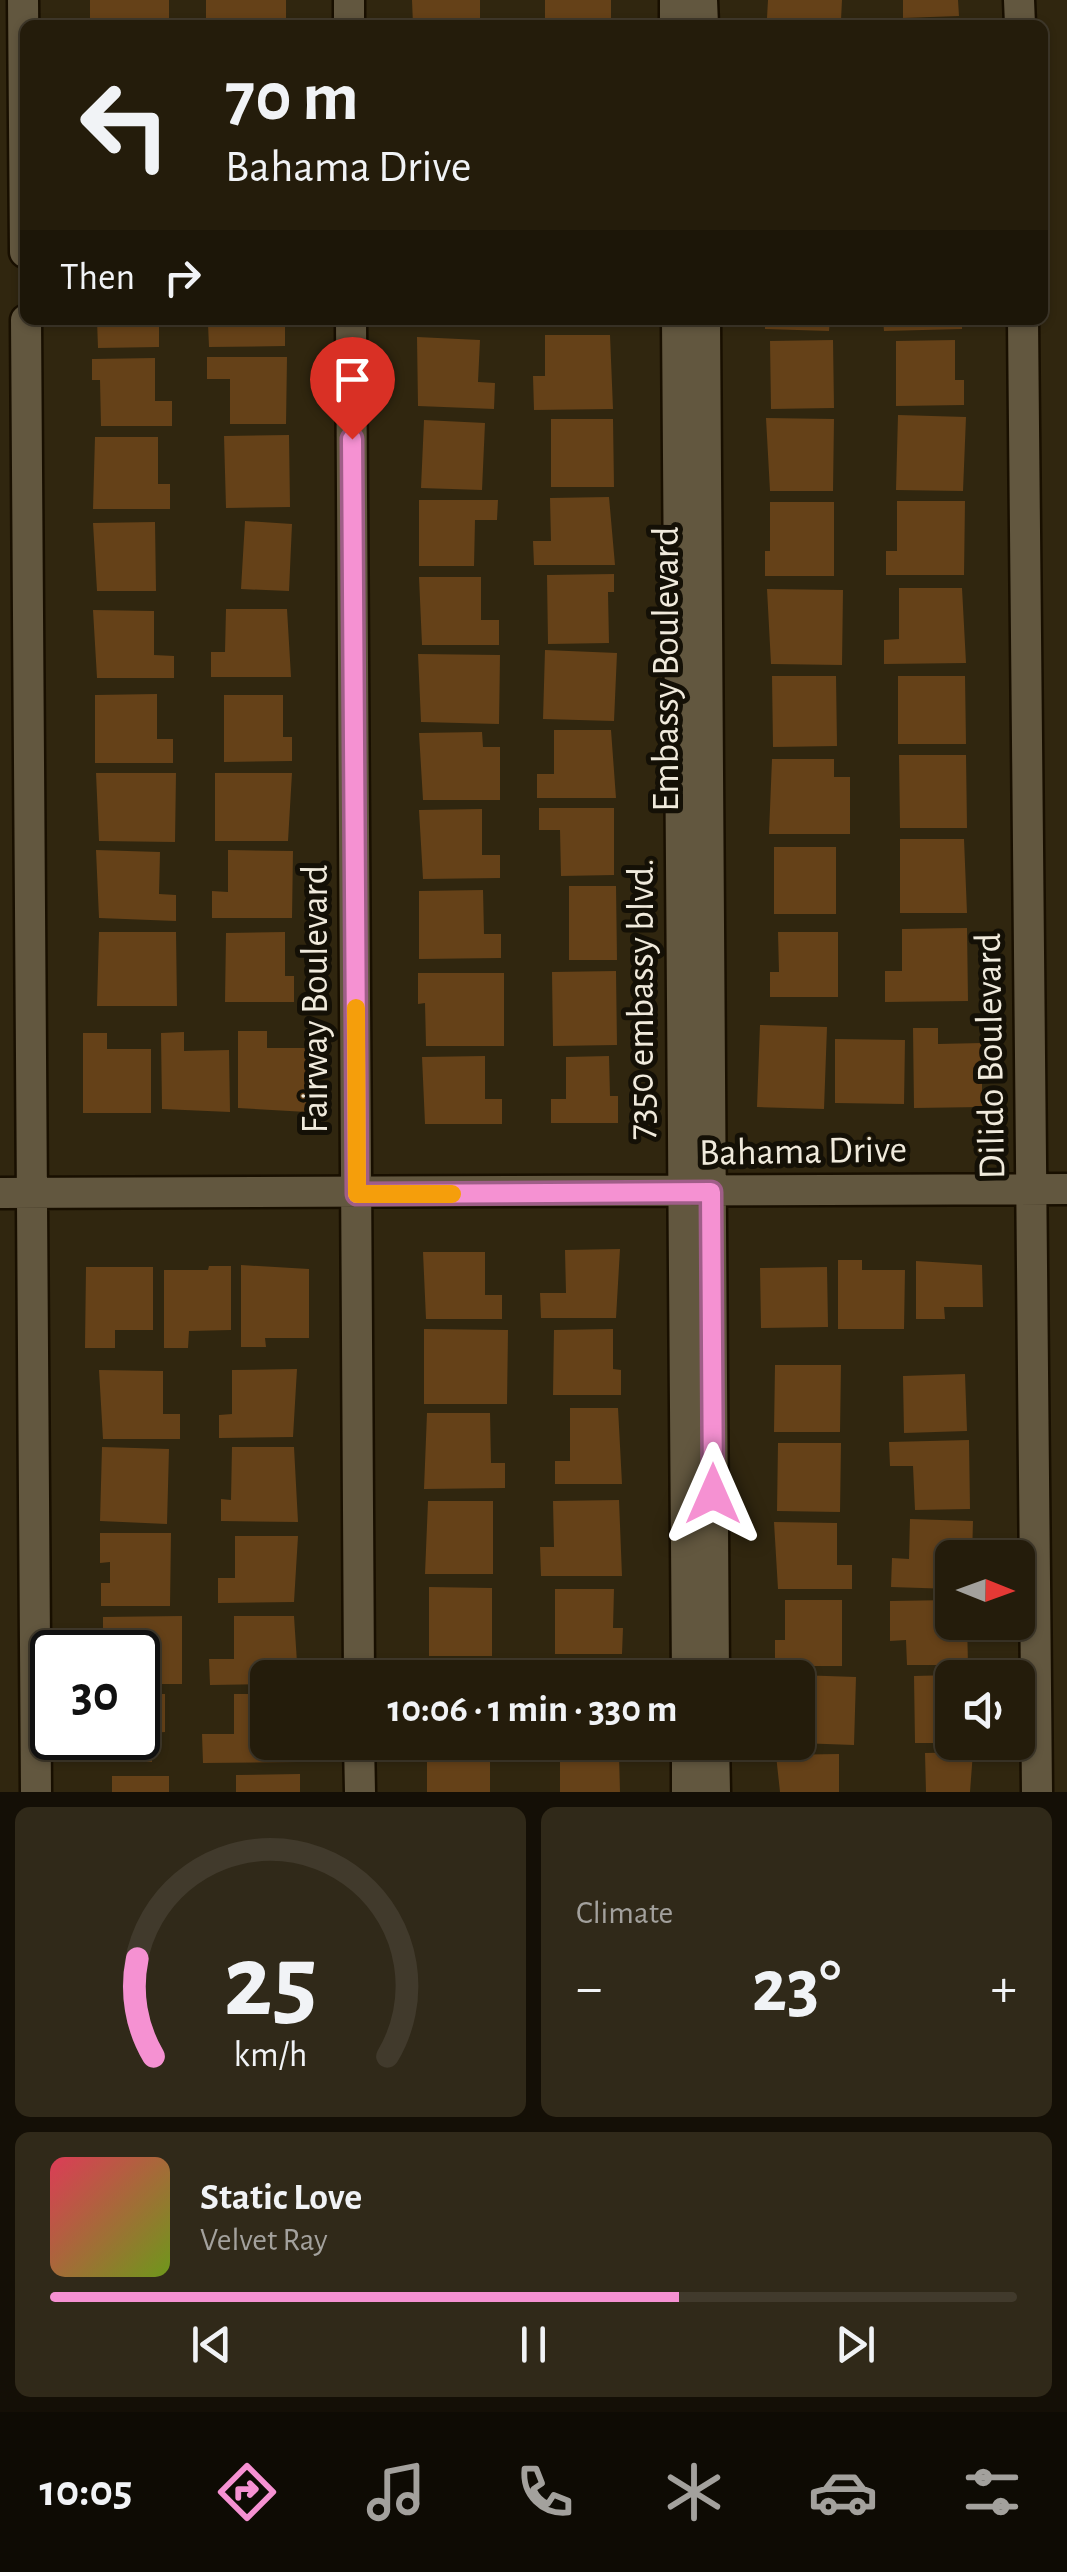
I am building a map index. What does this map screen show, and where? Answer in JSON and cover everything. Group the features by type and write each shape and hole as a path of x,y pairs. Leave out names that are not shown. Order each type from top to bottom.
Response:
{"street":[{"path":"26,325 36,1792"},
{"name":"Fairway Boulevard","path":"351,325 359,1660"},
{"name":"7350 embassy blvd.","path":"677,325 697,1193 687,1660"},
{"name":"Embassy Boulevard","path":"704,325 697,1193 713,1660"},
{"name":"Dilido Boulevard","path":"1023,325 1036,1792"},
{"name":"Bahama Drive","path":"0,1193 1067,1190"},
{"path":"360,1760 360,1792"},
{"path":"687,1760 688,1792"},
{"path":"714,1760 715,1792"}],"building":[{"path":"90,0 169,0 169,20 90,20"},
{"path":"206,0 286,0 286,20 206,20"},
{"path":"412,0 480,0 480,20 413,20"},
{"path":"545,0 611,0 611,20 545,20"},
{"path":"768,0 842,0 841,20 767,18"},
{"path":"903,0 958,0 959,16 903,18"},
{"path":"97,325 159,325 159,347 98,348"},
{"path":"208,325 285,325 285,346 209,347"},
{"path":"421,325 496,325 496,326"},
{"path":"765,325 830,325 829,331 765,329"},
{"path":"883,325 962,325 962,329 884,331"},
{"path":"545,335 610,335 613,409 534,410 533,376 545,376"},
{"path":"417,337 480,340 478,382 495,383 494,409 418,406"},
{"path":"833,340 834,408 771,409 770,341"},
{"path":"955,340 955,380 964,380 964,405 896,406 896,341"},
{"path":"207,357 287,357 286,424 230,424 230,379 207,379"},
{"path":"155,358 155,401 172,401 172,426 101,426 100,380 92,380 92,359"},
{"path":"898,415 966,417 963,491 896,490"},
{"path":"766,418 834,419 833,491 770,491"},
{"path":"551,419 613,419 614,487 551,487"},
{"path":"424,420 485,423 482,490 421,488"},
{"path":"289,435 290,507 226,508 224,436"},
{"path":"95,437 158,437 158,484 170,484 170,509 93,509"},
{"path":"609,497 615,565 534,565 533,541 551,541 550,498"},
{"path":"419,500 498,500 497,520 475,520 474,566 419,566"},
{"path":"897,501 965,501 964,575 886,575 886,551 897,551"},
{"path":"770,502 834,502 834,576 765,576 765,551 770,551"},
{"path":"245,521 292,524 289,591 241,589"},
{"path":"155,522 156,591 97,591 93,523"},
{"path":"614,574 614,592 608,592 609,643 548,644 547,575"},
{"path":"419,577 481,577 481,620 499,620 499,645 422,645"},
{"path":"899,588 962,588 966,663 884,664 884,640 899,639"},
{"path":"767,589 843,590 842,665 771,664"},
{"path":"226,609 287,609 291,677 211,677 211,652 225,652"},
{"path":"93,610 154,611 154,655 174,656 174,678 97,678"},
{"path":"545,650 617,653 614,721 543,719"},
{"path":"418,654 500,655 499,724 421,722"},
{"path":"772,676 836,676 837,746 773,747"},
{"path":"898,676 965,676 966,744 898,744"},
{"path":"157,694 157,739 173,739 173,763 95,763 95,695"},
{"path":"224,695 283,695 283,737 292,737 292,761 224,762"},
{"path":"554,730 611,730 616,798 537,798 537,774 554,774"},
{"path":"482,732 483,747 500,747 500,800 423,800 419,733"},
{"path":"899,755 966,755 967,828 900,828"},
{"path":"772,759 834,759 834,777 850,777 850,834 769,834"},
{"path":"96,773 176,773 175,842 99,841"},
{"path":"215,773 292,773 288,841 215,841"},
{"path":"539,808 614,808 614,875 561,876 560,830 539,830"},
{"path":"482,809 482,855 500,855 500,878 423,879 419,810"},
{"path":"900,839 964,839 967,913 900,913"},
{"path":"774,847 836,847 836,914 774,914"},
{"path":"96,850 160,852 159,894 176,895 176,921 99,918"},
{"path":"228,850 293,851 292,918 212,918 212,891 228,892"},
{"path":"569,886 616,886 617,960 569,960"},
{"path":"483,890 484,934 501,934 501,958 419,959 419,891"},
{"path":"967,928 968,1001 885,1002 885,971 902,971 902,929"},
{"path":"99,932 176,932 177,1006 97,1006"},
{"path":"285,932 285,976 294,976 294,1002 225,1002 226,933"},
{"path":"778,932 838,932 838,997 770,997 770,972 779,972"},
{"path":"616,971 617,1045 553,1046 552,972"},
{"path":"418,973 504,973 504,1046 426,1046 425,1003 418,1004"},
{"path":"760,1025 827,1027 824,1109 757,1107"},
{"path":"913,1028 938,1028 938,1044 982,1043 982,1107 914,1108"},
{"path":"238,1031 267,1031 267,1048 307,1048 307,1112 238,1108"},
{"path":"184,1032 184,1051 229,1050 230,1112 162,1109 161,1033"},
{"path":"83,1033 107,1033 107,1049 151,1049 151,1113 83,1113"},
{"path":"835,1039 905,1040 904,1104 835,1103"},
{"path":"485,1056 485,1099 502,1099 502,1124 425,1124 422,1057"},
{"path":"609,1056 610,1096 618,1096 618,1123 551,1123 551,1099 566,1099 566,1057"},
{"path":"620,1249 616,1318 541,1318 540,1293 566,1293 565,1250"},
{"path":"423,1252 485,1252 485,1295 502,1295 502,1319 426,1319"},
{"path":"838,1260 862,1260 862,1270 905,1270 904,1329 838,1329"},
{"path":"916,1261 982,1265 983,1307 944,1307 945,1319 916,1319"},
{"path":"241,1265 309,1269 309,1338 265,1338 266,1347 241,1347"},
{"path":"209,1266 231,1266 231,1330 189,1331 188,1348 164,1348 164,1270 208,1270"},
{"path":"86,1267 153,1267 153,1330 115,1330 115,1348 85,1348"},
{"path":"827,1267 828,1327 761,1328 760,1268"},
{"path":"424,1329 508,1330 507,1404 424,1404"},
{"path":"613,1329 613,1369 621,1370 621,1395 553,1395 554,1330"},
{"path":"775,1365 841,1365 840,1432 774,1432"},
{"path":"297,1369 293,1437 219,1438 219,1415 232,1414 232,1370"},
{"path":"99,1370 163,1371 163,1414 180,1414 180,1439 103,1439"},
{"path":"965,1374 967,1431 904,1433 903,1376"},
{"path":"570,1408 618,1408 622,1484 555,1484 555,1461 570,1461"},
{"path":"427,1413 490,1413 491,1463 505,1463 505,1488 424,1489"},
{"path":"969,1440 970,1509 915,1510 913,1466 890,1466 889,1442"},
{"path":"778,1443 841,1443 840,1512 777,1511"},
{"path":"102,1447 169,1449 167,1524 100,1521"},
{"path":"232,1447 294,1447 298,1522 221,1521 221,1499 231,1500"},
{"path":"619,1500 622,1576 541,1576 540,1547 554,1547 553,1501"},
{"path":"428,1501 493,1501 493,1574 425,1574"},
{"path":"910,1519 973,1521 972,1540 935,1540 935,1588 891,1587 892,1558 909,1559"},
{"path":"774,1522 837,1523 837,1565 852,1565 852,1589 778,1589"},
{"path":"100,1533 171,1533 170,1606 101,1606 101,1583 110,1583 110,1562 100,1563"},
{"path":"235,1536 298,1536 294,1602 218,1603 218,1578 235,1578"},
{"path":"429,1587 492,1588 492,1656 429,1656"},
{"path":"555,1589 614,1589 613,1628 623,1628 622,1654 555,1654"},
{"path":"785,1600 842,1600 842,1666 815,1666 815,1660 775,1660 775,1640 785,1640"},
{"path":"935,1600 935,1640 967,1640 968,1660 907,1665 906,1640 890,1641 890,1601"},
{"path":"182,1616 182,1684 160,1684 160,1630 103,1630 103,1617"},
{"path":"234,1616 294,1616 297,1660 250,1660 250,1684 210,1685 209,1659 234,1659"},
{"path":"935,1675 935,1743 915,1743 914,1676"},
{"path":"815,1676 856,1677 854,1745 815,1744"},
{"path":"160,1694 165,1694 165,1732 160,1732"},
{"path":"234,1694 250,1694 250,1760 299,1762 203,1763 202,1734 234,1734"},
{"path":"925,1753 935,1753 935,1760 972,1760 970,1792 926,1792"},
{"path":"815,1754 839,1754 839,1792 780,1792 777,1760 815,1760"},
{"path":"152,1760 152,1762 107,1761"},
{"path":"427,1760 490,1760 490,1792 427,1792"},
{"path":"560,1760 619,1760 620,1792 560,1792"},
{"path":"300,1774 300,1792 236,1792 236,1775"},
{"path":"112,1776 169,1776 169,1792 112,1792"}],"slow traffic":[{"path":"356,1008 357,1194 452,1194"}],"route":[{"path":"352,439 357,1194 711,1192 713,1494"}]}
